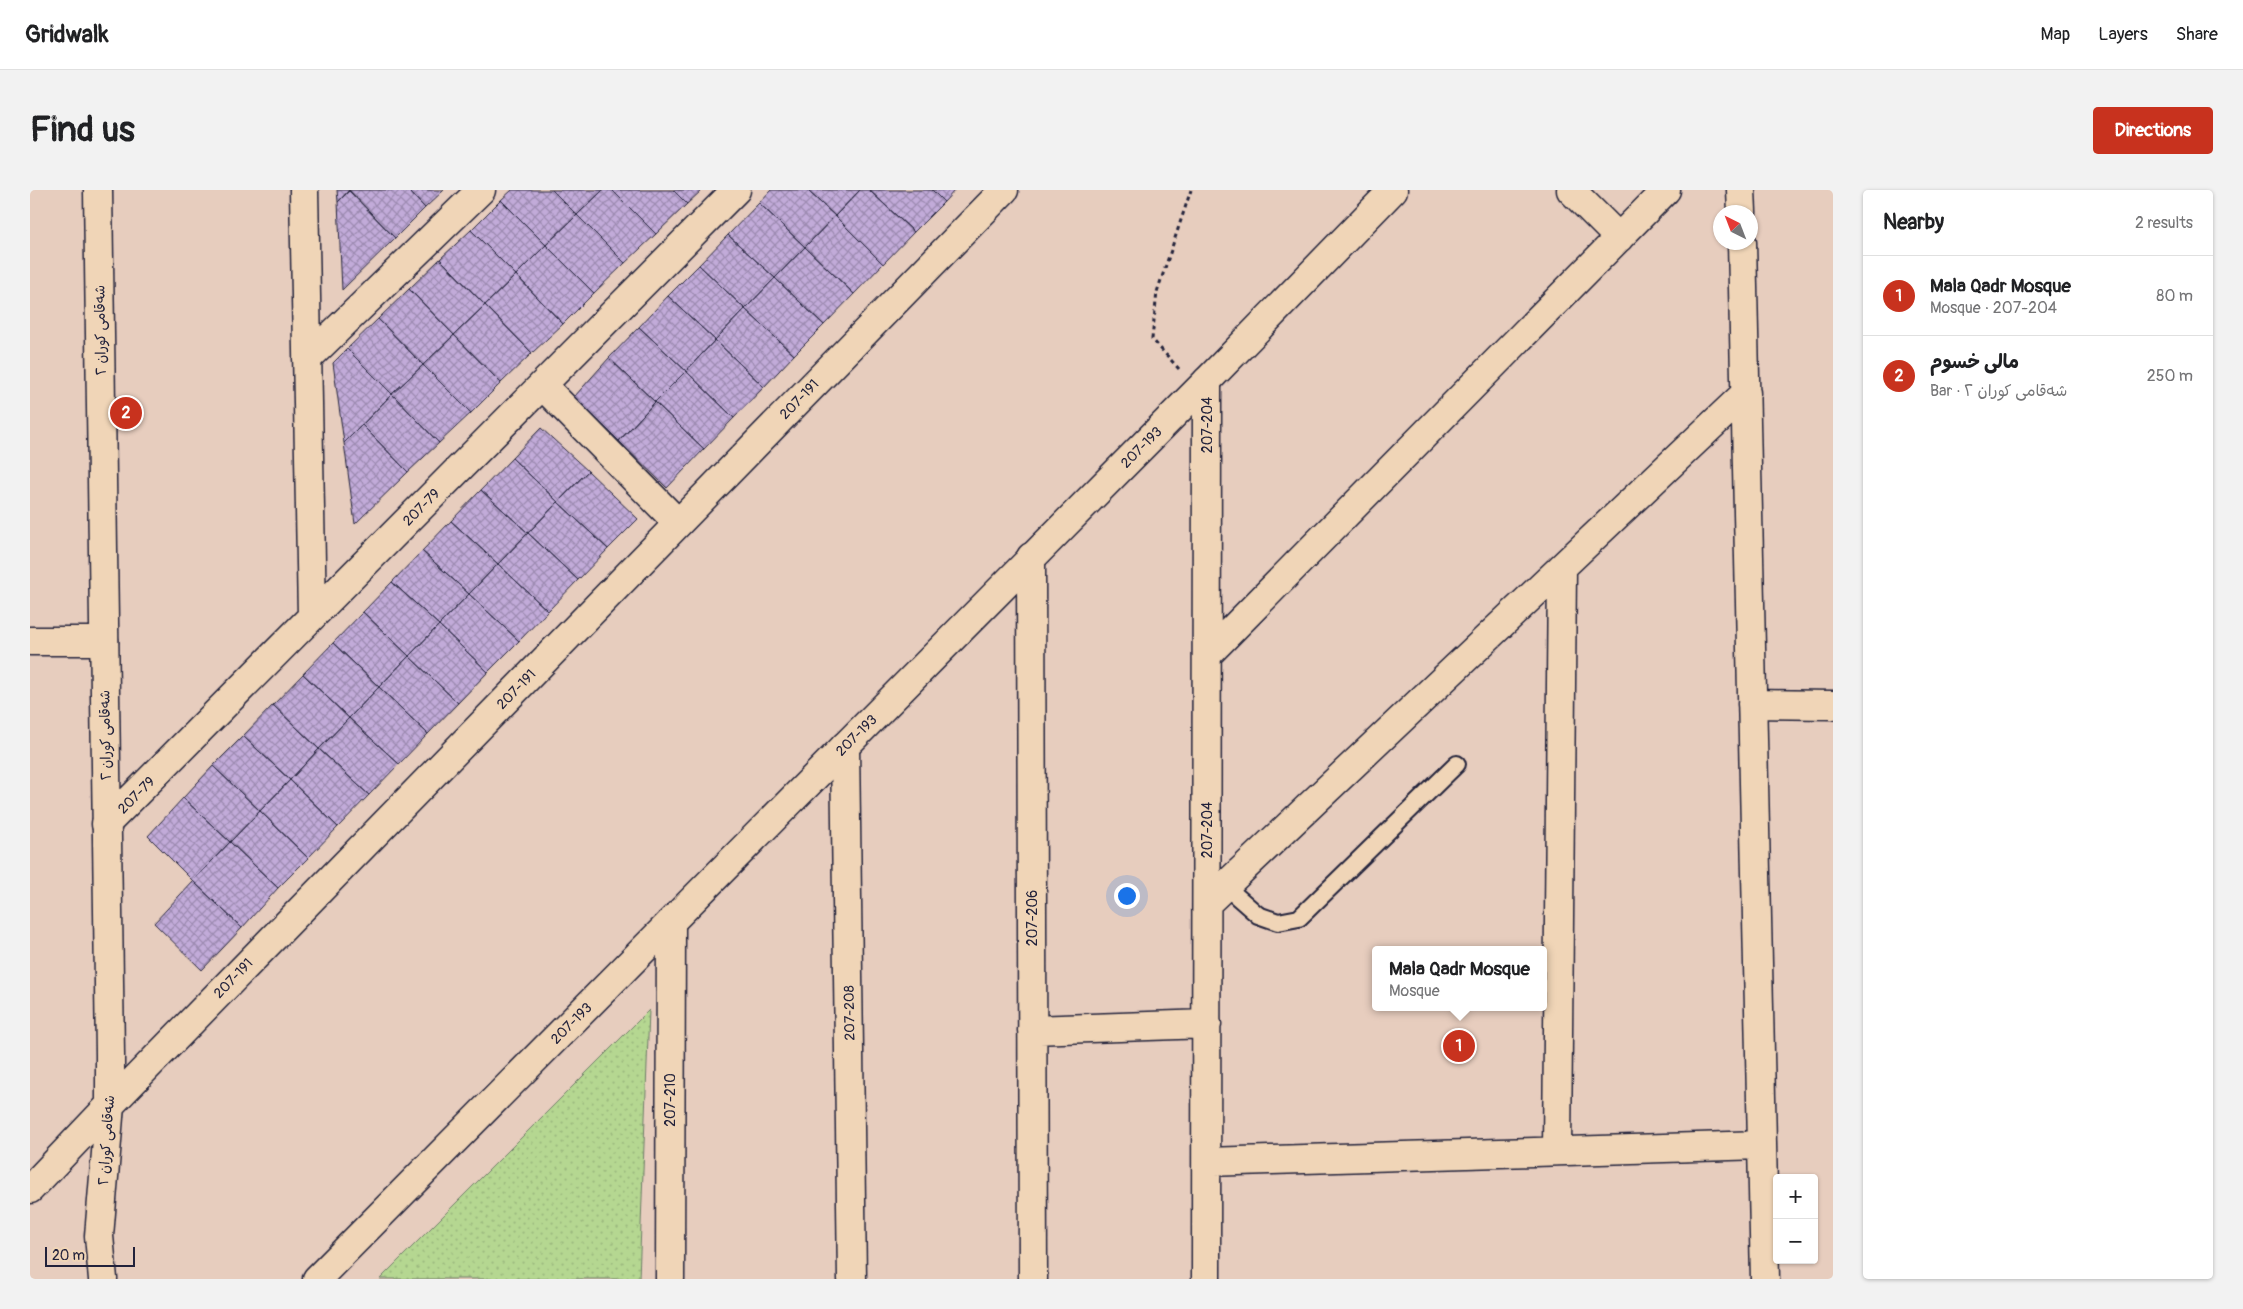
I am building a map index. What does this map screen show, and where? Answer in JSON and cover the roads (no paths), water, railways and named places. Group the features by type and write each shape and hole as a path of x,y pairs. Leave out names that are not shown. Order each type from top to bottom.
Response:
{"street":[{"name":"شەقامی کوران ٢","path":"98,190 110,1105 99,1236 103,1279"},
{"path":"304,190 312,616"},
{"path":"307,359 481,190"},
{"name":"207-79","path":"106,824 736,190"},
{"name":"207-191","path":"30,1189 1004,190"},
{"name":"207-193","path":"317,1279 1393,190"},
{"path":"1571,190 1619,238"},
{"path":"1207,655 1666,190"},
{"path":"1741,190 1742,205"},
{"path":"1742,250 1765,1279"},
{"name":"207-204","path":"1206,1279 1207,1024 1216,895 1207,655 1207,380"},
{"path":"542,385 678,523"},
{"path":"1216,895 1746,393"},
{"name":"207-206","path":"1031,557 1033,1279"},
{"path":"1557,1151 1562,567"},
{"path":"30,641 104,641"},
{"path":"1752,704 1833,705"},
{"name":"207-208","path":"845,746 852,1279"},
{"name":"207-210","path":"670,1279 671,922"},
{"path":"1032,1030 1207,1024"},
{"path":"1207,1162 1762,1145"}],"lane":[{"path":"1216,895 1258,915 1278,922 1299,918 1457,764"}],"place":[{"name":"مالى خسوم","path":"126,413"},
{"name":"Mala Qadr Mosque","path":"1459,1046"}]}
